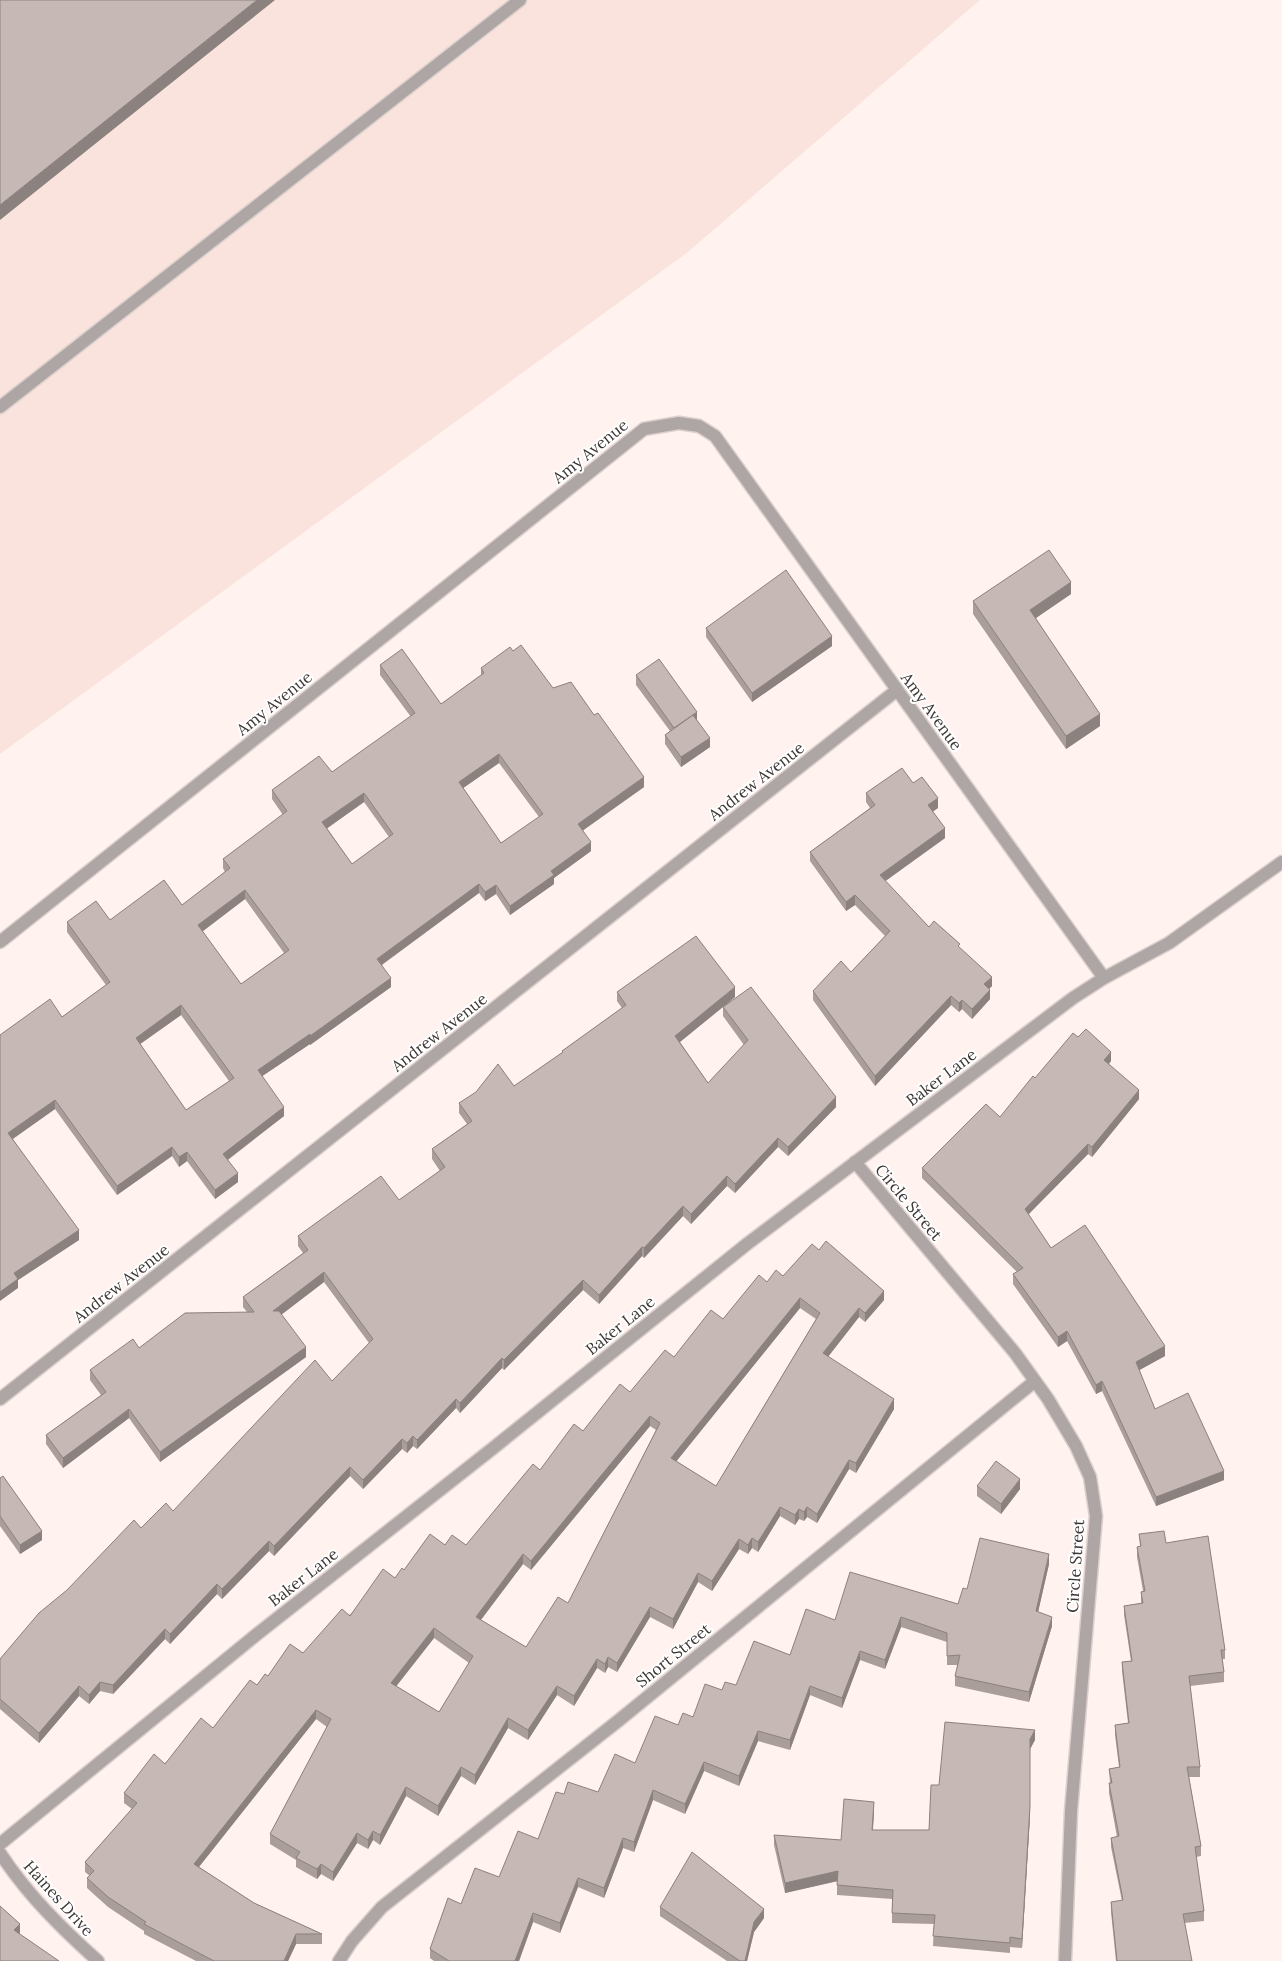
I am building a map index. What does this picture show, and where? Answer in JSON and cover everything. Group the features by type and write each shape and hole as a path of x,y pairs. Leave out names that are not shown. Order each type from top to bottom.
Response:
{"street":[{"path":"0,407 520,0"},
{"name":"Amy Avenue","path":"0,942 644,429 679,423 699,426 715,436 1104,978"},
{"name":"Andrew Avenue","path":"0,1399 898,690"},
{"name":"Baker Lane","path":"0,1844 256,1635 500,1443 747,1244 1073,998 1104,978 1169,943 1282,862"},
{"name":"Circle Street","path":"855,1162 1015,1353 1076,1446 1090,1477 1096,1516 1071,1811 1065,1961"},
{"name":"Short Street","path":"340,1961 352,1941 382,1907 618,1721 1035,1381"},
{"name":"Haines Drive","path":"0,1853 18,1880 63,1930 98,1961"}],"shaded area":[{"path":"0,0 980,0 688,252 0,754"}],"building":[{"path":"0,0 257,0 0,205"},
{"path":"1049,550 1071,582 1030,610 1100,714 1066,736 973,601"},
{"path":"786,570 832,636 752,693 706,628"},
{"path":"521,645 553,688 571,682 594,715 598,713 644,777 578,824 591,842 551,871 554,875 510,906 496,885 485,892 479,884 377,959 391,978 310,1036 310,1034 258,1070 284,1107 223,1154 238,1173 215,1190 187,1152 179,1157 172,1147 117,1186 55,1100 8,1133 79,1230 14,1273 18,1279 0,1292 0,1035 50,999 62,1017 110,982 67,922 96,901 110,920 164,880 182,905 230,868 223,859 287,811 272,790 319,756 332,772 415,713 380,665 402,649 441,704 484,673 481,668 510,647 513,651","holes":["499,754 543,814 501,843 459,782","364,793 393,834 352,864 322,822","245,890 289,950 241,984 198,925","181,1005 234,1078 186,1110 136,1038"]},
{"path":"659,659 697,712 674,728 636,675"},
{"path":"693,715 710,738 681,757 665,735"},
{"path":"902,768 913,783 922,777 938,798 928,805 945,828 880,875 929,927 934,921 960,944 958,946 992,977 984,984 990,990 972,1009 962,1000 959,1003 951,996 875,1076 813,991 841,961 851,972 890,931 855,895 846,902 810,852 875,805 866,793"},
{"path":"696,936 735,987 675,1036 708,1083 748,1040 723,1007 751,987 836,1097 788,1147 778,1138 735,1184 727,1176 691,1214 683,1206 644,1248 642,1247 599,1295 583,1280 504,1360 502,1358 460,1403 456,1399 417,1440 413,1436 407,1443 402,1439 363,1480 350,1467 274,1546 269,1541 222,1589 217,1584 170,1634 165,1629 113,1685 100,1682 89,1695 79,1686 39,1733 0,1699 0,1659 39,1613 67,1590 134,1520 141,1528 166,1503 173,1511 315,1360 332,1381 373,1339 324,1272 273,1311 279,1311 306,1347 160,1452 129,1409 63,1458 46,1435 106,1392 90,1370 133,1339 139,1348 185,1313 254,1312 243,1297 308,1250 298,1236 381,1176 399,1200 445,1167 432,1149 472,1121 459,1103 476,1092 498,1064 514,1086 626,1005 617,992"},
{"path":"1086,1029 1111,1052 1104,1060 1139,1090 1092,1147 1088,1144 1025,1209 1051,1248 1085,1225 1165,1346 1136,1362 1155,1409 1188,1393 1224,1471 1156,1497 1102,1381 1096,1385 1067,1331 1058,1337 1013,1274 1023,1268 922,1168 986,1104 1000,1117 1033,1076 1035,1078 1073,1033 1078,1037"},
{"path":"826,1241 884,1291 865,1313 859,1308 823,1353 894,1399 856,1463 849,1460 817,1514 807,1507 804,1512 799,1509 795,1515 780,1507 758,1542 752,1538 748,1545 739,1539 712,1581 698,1573 673,1619 650,1607 617,1663 608,1657 605,1664 597,1659 574,1696 557,1686 528,1730 508,1718 475,1775 461,1767 438,1806 406,1787 380,1835 373,1831 368,1840 357,1833 333,1872 321,1864 317,1869 296,1858 300,1852 270,1834 331,1719 316,1710 194,1864 254,1903 322,1934 296,1934 284,1961 214,1961 144,1924 146,1922 108,1897 87,1878 94,1871 85,1862 137,1803 124,1793 154,1754 165,1764 201,1718 213,1728 250,1680 257,1685 265,1674 268,1676 290,1644 303,1653 342,1609 350,1616 383,1569 395,1578 402,1568 404,1570 430,1534 445,1545 452,1535 466,1545 533,1464 540,1470 574,1424 583,1431 620,1384 630,1392 665,1350 674,1357 711,1310 723,1319 759,1275 767,1282 776,1270 783,1276 812,1244 819,1250","holes":["800,1298 820,1313 716,1486 671,1458","650,1416 660,1423 568,1603 558,1597 526,1647 476,1617 523,1554 531,1561","434,1628 473,1656 439,1712 391,1683"]},
{"path":"996,1461 1020,1479 1001,1504 977,1486"},
{"path":"3,1476 42,1531 20,1545 0,1516 0,1478"},
{"path":"1164,1531 1166,1543 1208,1536 1225,1650 1221,1650 1224,1672 1189,1676 1200,1767 1187,1767 1201,1846 1195,1847 1204,1911 1183,1914 1192,1961 1117,1961 1111,1902 1123,1900 1111,1838 1119,1836 1109,1783 1112,1783 1109,1769 1120,1767 1115,1725 1129,1723 1122,1662 1132,1661 1124,1606 1143,1603 1141,1592 1145,1591 1137,1547 1141,1546 1139,1534"},
{"path":"980,1538 1049,1554 1036,1611 1052,1617 1029,1692 955,1676 960,1655 947,1656 947,1633 901,1617 885,1660 860,1651 842,1698 810,1686 790,1740 758,1731 739,1776 704,1762 685,1804 653,1790 634,1842 623,1838 604,1888 578,1878 560,1923 533,1913 515,1961 449,1961 430,1949 448,1898 461,1904 475,1868 499,1877 518,1831 538,1839 556,1792 564,1794 568,1782 598,1792 615,1754 635,1763 655,1716 678,1725 683,1713 693,1717 705,1684 722,1690 725,1682 736,1685 754,1641 790,1655 806,1609 835,1620 850,1572 958,1604 963,1588 967,1589"},
{"path":"945,1722 1035,1730 1030,1739 1030,1806 1022,1939 1010,1937 1010,1943 933,1936 935,1915 892,1913 893,1890 837,1885 838,1871 785,1883 774,1835 841,1840 844,1799 874,1802 872,1830 929,1830 931,1785 939,1785"},
{"path":"692,1852 764,1909 754,1922 745,1961 740,1961 660,1907"},
{"path":"0,1906 20,1924 14,1930 59,1961 0,1961"}]}
